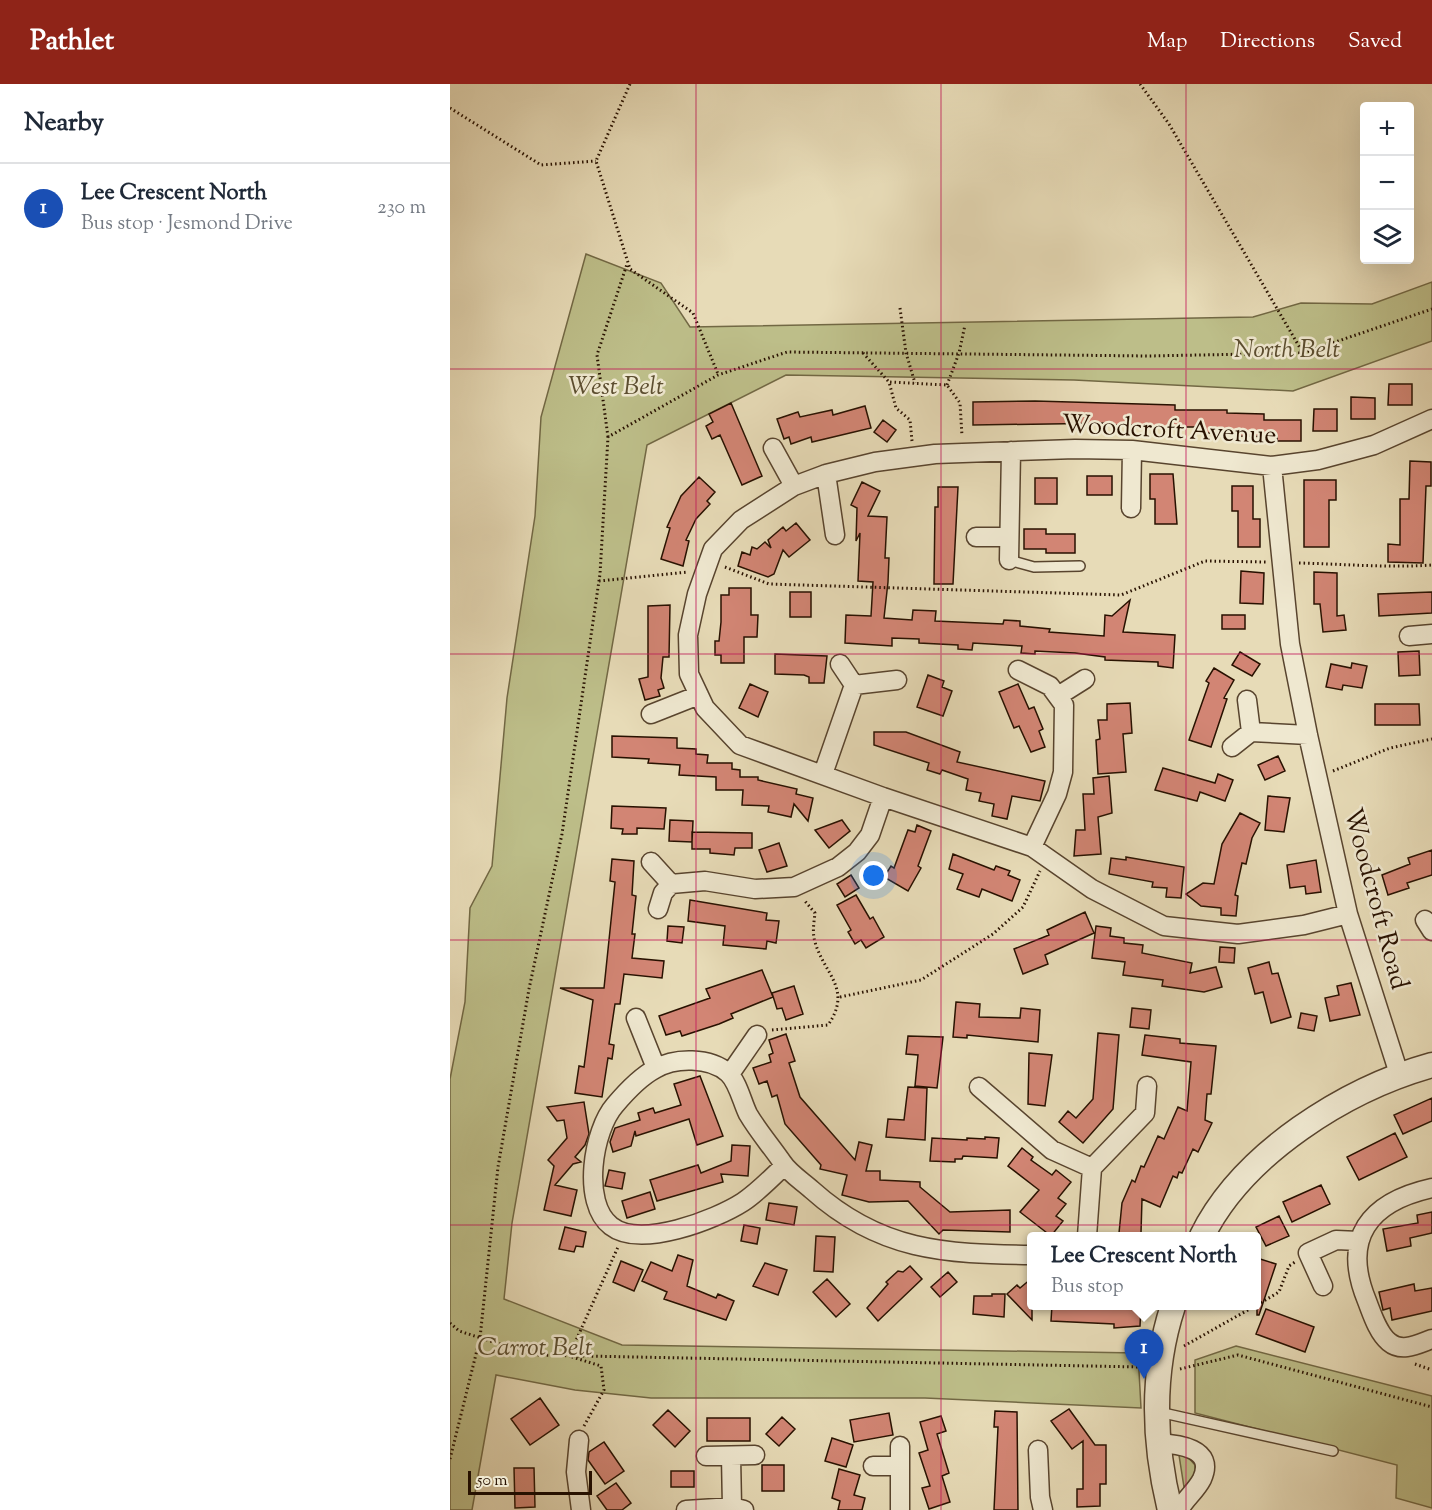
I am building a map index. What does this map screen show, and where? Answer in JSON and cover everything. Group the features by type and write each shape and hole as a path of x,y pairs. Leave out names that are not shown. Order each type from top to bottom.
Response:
{"street":[{"name":"Woodcroft Avenue","path":"1348,914 1304,925 1238,934 1164,926 1092,889 1039,851 740,745 705,708 689,674 688,635 713,549 741,520 794,486 826,474 875,462 913,457 1011,451 1132,450 1272,466 1318,460 1374,445 1432,419"},
{"path":"773,448 794,486"},
{"path":"1131,508 1132,450"},
{"path":"1009,560 1011,451"},
{"name":"Woodcroft Road","path":"1272,466 1290,644 1308,735 1348,914 1399,1074"},
{"path":"826,474 835,535"},
{"path":"976,537 1009,537"},
{"path":"1409,636 1432,634"},
{"path":"840,664 854,685"},
{"path":"1018,670 1050,686 1064,705 1062,772 1039,851"},
{"path":"1058,696 1085,679"},
{"path":"854,685 897,680"},
{"path":"823,774 854,685"},
{"path":"651,714 699,694"},
{"path":"1247,700 1251,732"},
{"path":"1232,747 1251,732 1308,735"},
{"path":"658,909 663,893 671,884 705,880 755,889 794,887 838,867 857,852 870,835 883,797"},
{"path":"651,862 671,884"},
{"path":"636,1018 656,1068"},
{"path":"729,1074 757,1035"},
{"path":"784,1166 743,1202 717,1215 658,1235 624,1234 609,1225 593,1197 599,1134 608,1112 626,1091 656,1068 692,1060 711,1064 729,1074 748,1114 784,1166 825,1202 853,1221 903,1243 961,1254 1027,1255"},
{"path":"1205,1232 1246,1175 1306,1124 1352,1095 1399,1074 1432,1065"},
{"path":"1087,1232 1092,1168 1145,1113 1148,1086"},
{"path":"979,1087 1052,1150 1092,1168"},
{"path":"1432,1188 1379,1209 1366,1224 1359,1240 1358,1280 1375,1322 1389,1342 1409,1348 1432,1339"},
{"path":"1323,1286 1308,1253 1336,1240 1359,1240"},
{"path":"1170,1510 1157,1443 1156,1412 1159,1364 1172,1310"},
{"path":"579,1440 576,1472 581,1510"},
{"path":"1157,1443 1187,1446 1197,1450 1202,1458 1202,1478 1179,1510"},
{"path":"900,1446 900,1510"},
{"path":"1038,1450 1043,1510"},
{"path":"705,1456 755,1455"},
{"path":"686,1510 738,1509 731,1456"},
{"path":"873,1466 900,1466"}],"lane":[{"path":"1009,560 1034,567 1080,566"},
{"path":"1156,1412 1194,1418 1333,1451"}],"path":[{"path":"630,84 596,161 630,269 693,313 718,375"},
{"path":"1140,84 1169,124 1303,353"},
{"path":"450,108 541,165 596,161"},
{"path":"450,1460 480,1338 498,1167 528,989 562,834 599,580 609,436 597,355 628,262"},
{"path":"900,308 906,353 915,383"},
{"path":"609,436 718,375 787,352 1148,356 1303,353 1432,309"},
{"path":"947,385 959,353 965,325"},
{"path":"863,353 890,382 896,408 910,420 913,457"},
{"path":"890,382 947,385"},
{"path":"947,385 960,403 963,453"},
{"path":"599,580 707,565 769,584 1121,595 1205,561 1365,564 1383,568 1432,565"},
{"path":"1317,777 1390,748 1432,739"},
{"path":"840,997 921,980 993,934 1023,907 1039,851"},
{"path":"757,1035 771,1030 828,1024 836,1014 840,997 815,944 813,933 815,913 794,887"},
{"path":"569,1356 624,1234"},
{"path":"1261,1302 1279,1292 1289,1266 1308,1253"},
{"path":"1159,1364 1248,1310"},
{"path":"450,1323 459,1331 534,1355 1159,1364 1177,1370 1238,1355 1432,1407"},
{"path":"569,1356 601,1366 604,1390 579,1440"}],"green space":[{"path":"586,254 661,283 690,327 1253,317 1301,303 1372,304 1432,282 1432,341 1293,391 1074,380 786,375 647,445 512,1223 504,1299 622,1345 1138,1353 1141,1408 925,1398 651,1398 575,1390 496,1375 472,1510 450,1510 450,1079 465,1002 470,908 492,866 507,698 535,516 541,417"},
{"path":"1236,1346 1432,1396 1432,1508 1396,1498 1397,1465 1195,1413 1195,1360"},
{"path":"1179,1455 1187,1456 1195,1465 1195,1475 1184,1487"}],"building":[{"path":"1389,384 1412,384 1412,405 1388,405"},
{"path":"1351,397 1375,398 1375,419 1351,419"},
{"path":"1035,401 1175,405 1175,410 1227,410 1227,413 1264,414 1264,420 1301,420 1301,441 1277,441 1277,437 1240,436 1240,433 1195,433 1195,427 1151,427 1151,425 1113,425 1113,423 973,425 973,402"},
{"path":"731,403 762,476 742,485 720,435 712,439 706,426 713,422 709,414"},
{"path":"865,406 871,428 812,442 811,437 791,444 789,437 784,439 777,419 798,412 800,417 832,410 833,415"},
{"path":"1314,409 1337,409 1337,431 1313,431"},
{"path":"883,420 896,430 887,442 874,432"},
{"path":"1410,461 1431,462 1431,486 1426,486 1423,563 1388,562 1388,544 1400,545 1400,499 1409,499"},
{"path":"1150,474 1173,474 1177,524 1155,524 1155,499 1150,499"},
{"path":"1087,476 1112,476 1112,495 1087,495"},
{"path":"699,477 715,492 707,501 710,504 696,519 686,540 689,541 683,566 661,559 670,528 667,527 681,496"},
{"path":"1035,478 1057,478 1057,504 1035,504"},
{"path":"1304,480 1336,480 1336,500 1329,500 1329,547 1304,547"},
{"path":"862,482 880,491 868,516 887,517 885,558 889,558 884,618 912,620 913,610 936,611 935,621 1003,624 1004,620 1020,621 1020,626 1050,629 1049,632 1104,636 1105,615 1112,616 1130,600 1123,632 1175,635 1173,668 1158,666 1158,662 1105,660 1105,657 1075,653 1035,651 1035,654 1021,653 1022,646 973,643 972,650 958,649 958,645 919,643 919,639 892,638 892,646 845,643 846,615 871,616 873,582 858,581 860,533 856,541 857,508 851,505"},
{"path":"1232,486 1253,486 1253,519 1260,519 1260,547 1238,547 1238,511 1232,511"},
{"path":"938,487 958,487 953,584 934,584 935,507 938,507"},
{"path":"796,523 810,540 789,557 783,550 774,574 768,577 738,566 742,552 750,555 752,547 757,549 765,542 771,548 768,540 783,527 786,531"},
{"path":"1024,529 1046,529 1046,534 1075,534 1075,553 1046,553 1046,549 1024,549"},
{"path":"1241,571 1264,573 1263,604 1240,603"},
{"path":"1314,572 1337,573 1337,616 1344,615 1346,630 1323,632 1320,604 1314,604"},
{"path":"729,588 751,588 751,615 758,615 757,637 744,637 744,663 721,663 721,655 715,655 715,641 719,641 721,622 721,595 729,595"},
{"path":"790,592 811,592 811,617 790,617"},
{"path":"1432,592 1432,613 1379,616 1378,594"},
{"path":"670,605 669,657 663,657 661,678 664,688 658,690 660,696 645,700 639,679 648,677 648,606"},
{"path":"1222,615 1245,615 1245,629 1222,629"},
{"path":"1419,651 1420,675 1399,676 1398,652"},
{"path":"1240,652 1260,664 1252,676 1232,665"},
{"path":"775,654 827,656 824,683 809,683 809,677 804,675 775,674"},
{"path":"1352,663 1367,666 1362,688 1343,685 1342,690 1326,687 1331,664 1351,668"},
{"path":"1214,668 1234,680 1224,698 1227,699 1211,747 1189,740 1209,683 1206,681"},
{"path":"928,675 944,681 942,687 952,691 943,716 917,707"},
{"path":"750,684 768,692 758,717 739,708"},
{"path":"1018,684 1029,709 1034,707 1043,729 1039,731 1045,747 1031,752 1019,726 1014,728 999,692"},
{"path":"1130,703 1132,733 1123,734 1126,772 1098,774 1096,740 1100,739 1098,720 1107,720 1107,704"},
{"path":"1375,704 1419,704 1420,725 1375,725"},
{"path":"874,732 906,732 960,752 957,762 1045,781 1040,801 1012,796 1007,819 992,816 994,804 979,801 981,793 966,790 968,779 942,770 940,774 927,770 929,763 874,745"},
{"path":"612,736 677,738 677,748 696,749 696,754 708,755 707,763 732,763 732,769 740,770 740,777 758,777 758,780 797,789 796,794 813,798 808,821 794,804 791,817 768,812 769,806 742,805 743,790 716,790 716,777 679,775 680,765 648,763 649,759 612,757"},
{"path":"1278,756 1285,771 1265,780 1258,765"},
{"path":"1163,768 1215,783 1218,774 1233,780 1225,801 1200,792 1197,801 1155,790"},
{"path":"1109,776 1112,813 1098,817 1101,854 1074,856 1076,830 1085,830 1083,794 1094,794 1093,778"},
{"path":"1268,796 1290,798 1284,832 1265,830"},
{"path":"612,806 666,808 664,829 637,828 637,834 622,834 623,829 611,828"},
{"path":"1240,813 1260,823 1252,838 1246,864 1242,863 1235,895 1238,896 1236,916 1221,915 1221,908 1201,906 1186,894 1203,883 1214,884 1222,844"},
{"path":"670,820 693,821 692,842 669,841"},
{"path":"842,820 850,831 829,848 815,830"},
{"path":"917,825 931,831 918,866 921,868 908,891 884,877 891,866 894,868 908,830 915,832"},
{"path":"692,832 752,833 752,848 735,848 734,855 710,853 710,849 692,849"},
{"path":"779,843 787,866 767,872 759,850"},
{"path":"1432,850 1432,875 1407,883 1409,888 1388,895 1382,875 1410,864 1408,858"},
{"path":"953,854 994,870 996,866 1010,871 1008,875 1020,880 1012,901 982,889 979,897 957,889 963,874 949,869"},
{"path":"1126,857 1184,867 1181,898 1166,897 1167,888 1152,887 1153,882 1109,874 1111,858 1126,860"},
{"path":"612,859 634,861 632,895 636,896 632,958 664,961 662,978 624,974 620,1004 615,1004 609,1044 614,1045 612,1059 608,1058 602,1097 575,1093 579,1066 584,1067 593,1000 560,988 604,988 615,882 610,881"},
{"path":"1316,860 1321,892 1306,894 1305,886 1290,888 1287,865"},
{"path":"851,875 859,888 845,897 837,884"},
{"path":"856,895 870,919 873,917 884,937 866,948 861,940 855,944 848,932 851,930 837,905"},
{"path":"690,900 767,913 766,920 779,921 776,943 767,941 766,949 723,945 725,926 688,921"},
{"path":"1085,912 1094,933 1045,955 1048,964 1023,974 1014,949 1049,935 1047,930"},
{"path":"668,926 684,927 682,943 667,941"},
{"path":"1096,926 1111,928 1110,936 1124,938 1124,943 1143,945 1142,953 1192,963 1190,973 1216,967 1222,987 1204,992 1162,986 1163,980 1123,975 1125,962 1092,958"},
{"path":"1220,947 1235,948 1234,963 1219,962"},
{"path":"1269,962 1272,974 1278,973 1291,1017 1271,1023 1263,992 1255,994 1248,968"},
{"path":"762,970 773,997 731,1014 733,1018 719,1024 682,1036 680,1031 666,1035 659,1016 710,998 706,989"},
{"path":"1351,983 1360,1015 1330,1021 1325,998 1339,995 1337,986"},
{"path":"794,986 803,1014 786,1020 782,1008 777,1009 772,993"},
{"path":"956,1002 980,1004 979,1017 1020,1018 1021,1008 1040,1010 1038,1042 967,1035 967,1038 953,1037"},
{"path":"1132,1008 1151,1010 1149,1029 1130,1027"},
{"path":"1301,1013 1317,1016 1314,1031 1298,1028"},
{"path":"1098,1033 1119,1035 1113,1109 1083,1143 1059,1122 1068,1111 1076,1118 1093,1099"},
{"path":"786,1034 795,1061 789,1063 800,1097 855,1160 859,1142 872,1145 866,1171 880,1171 880,1180 920,1182 920,1187 950,1212 1010,1210 1010,1232 943,1230 939,1234 908,1201 869,1202 842,1195 847,1175 820,1169 821,1165 785,1124 777,1095 772,1097 767,1081 759,1084 753,1068 771,1062 769,1055 773,1053 769,1040"},
{"path":"1145,1035 1180,1039 1180,1043 1216,1046 1211,1094 1207,1094 1205,1120 1212,1123 1198,1152 1193,1149 1182,1173 1179,1172 1177,1178 1173,1176 1160,1207 1142,1199 1141,1232 1119,1232 1122,1203 1132,1180 1135,1182 1141,1166 1144,1167 1158,1136 1164,1139 1178,1107 1187,1111 1191,1062 1142,1055"},
{"path":"908,1036 943,1037 937,1088 915,1086 918,1055 906,1054"},
{"path":"1029,1053 1052,1055 1045,1106 1028,1104"},
{"path":"700,1076 723,1136 697,1145 689,1119 636,1136 635,1131 631,1146 613,1152 610,1142 615,1128 640,1120 638,1113 653,1108 655,1113 681,1105 674,1084"},
{"path":"908,1087 927,1088 925,1140 886,1137 888,1119 904,1120"},
{"path":"1432,1098 1432,1121 1403,1134 1394,1115"},
{"path":"584,1102 589,1134 585,1145 575,1157 581,1162 573,1164 555,1185 577,1190 571,1216 544,1210 554,1166 548,1160 567,1138 564,1120 557,1121 547,1107"},
{"path":"1395,1133 1407,1157 1359,1180 1347,1157"},
{"path":"985,1137 999,1138 997,1158 963,1156 962,1159 955,1159 955,1162 930,1161 932,1138 967,1140 967,1138 985,1139"},
{"path":"732,1145 750,1146 748,1176 721,1174 723,1182 657,1201 650,1180 698,1165 701,1173 731,1161"},
{"path":"1022,1148 1033,1157 1031,1160 1052,1175 1056,1170 1071,1182 1058,1198 1066,1204 1056,1216 1063,1221 1054,1232 1046,1232 1020,1212 1039,1190 1008,1166"},
{"path":"609,1170 625,1173 622,1189 605,1186"},
{"path":"1321,1185 1330,1204 1292,1222 1283,1202"},
{"path":"650,1192 655,1209 627,1218 622,1201"},
{"path":"769,1203 797,1207 794,1225 766,1220"},
{"path":"1432,1212 1432,1233 1410,1238 1411,1246 1387,1251 1383,1229 1418,1223 1417,1215"},
{"path":"1279,1216 1289,1236 1266,1246 1261,1232 1256,1227"},
{"path":"744,1225 760,1228 757,1244 741,1241"},
{"path":"565,1227 586,1232 583,1247 576,1246 574,1252 559,1249"},
{"path":"816,1236 835,1237 833,1272 814,1271"},
{"path":"678,1255 693,1260 687,1286 716,1298 718,1294 734,1301 726,1320 664,1299 667,1292 642,1281 651,1262 672,1271"},
{"path":"1261,1259 1276,1264 1261,1309"},
{"path":"621,1261 643,1270 634,1291 613,1282"},
{"path":"765,1263 787,1270 778,1295 753,1286"},
{"path":"910,1266 922,1279 878,1321 867,1308 888,1284 886,1282 898,1271 903,1272"},
{"path":"948,1272 957,1282 940,1297 931,1287"},
{"path":"827,1279 850,1304 836,1317 813,1292"},
{"path":"1027,1282 1027,1310 1032,1310 1032,1320 1007,1294 1017,1285 1020,1288"},
{"path":"1414,1284 1415,1291 1432,1288 1432,1311 1392,1320 1390,1308 1383,1310 1379,1292"},
{"path":"992,1294 1005,1294 1004,1317 973,1314 974,1296 992,1296"},
{"path":"1266,1309 1314,1327 1305,1352 1256,1334"},
{"path":"1052,1310 1141,1310 1140,1326 1114,1328 1114,1324 1051,1321"},
{"path":"540,1398 559,1425 530,1445 511,1419"},
{"path":"1069,1409 1095,1445 1106,1445 1106,1484 1100,1484 1100,1506 1077,1507 1077,1489 1083,1489 1083,1441 1072,1449 1051,1421"},
{"path":"668,1410 690,1431 675,1447 653,1425"},
{"path":"995,1411 1017,1412 1018,1510 994,1510 998,1427 994,1427"},
{"path":"889,1413 893,1435 854,1442 850,1420"},
{"path":"941,1416 946,1431 937,1434 949,1473 942,1476 950,1502 929,1509 922,1488 930,1486 919,1453 928,1450 920,1422"},
{"path":"782,1417 795,1429 779,1446 766,1434"},
{"path":"707,1418 750,1418 750,1441 707,1441"},
{"path":"832,1438 853,1445 846,1467 825,1461"},
{"path":"604,1442 624,1471 605,1484 588,1460 589,1452"},
{"path":"762,1465 784,1465 784,1491 762,1491"},
{"path":"514,1468 534,1468 535,1507 515,1508"},
{"path":"839,1469 860,1475 854,1495 865,1498 862,1510 838,1510 840,1501 832,1498"},
{"path":"671,1471 694,1471 694,1487 671,1487"},
{"path":"616,1483 631,1503 622,1510 607,1510 597,1496"}],"place":[{"name":"Lee Crescent North","path":"1144,1379"}],"park label":[{"name":"North Belt","path":"1287,350"},
{"name":"West Belt","path":"616,387"},
{"name":"Carrot Belt","path":"535,1348"}]}
